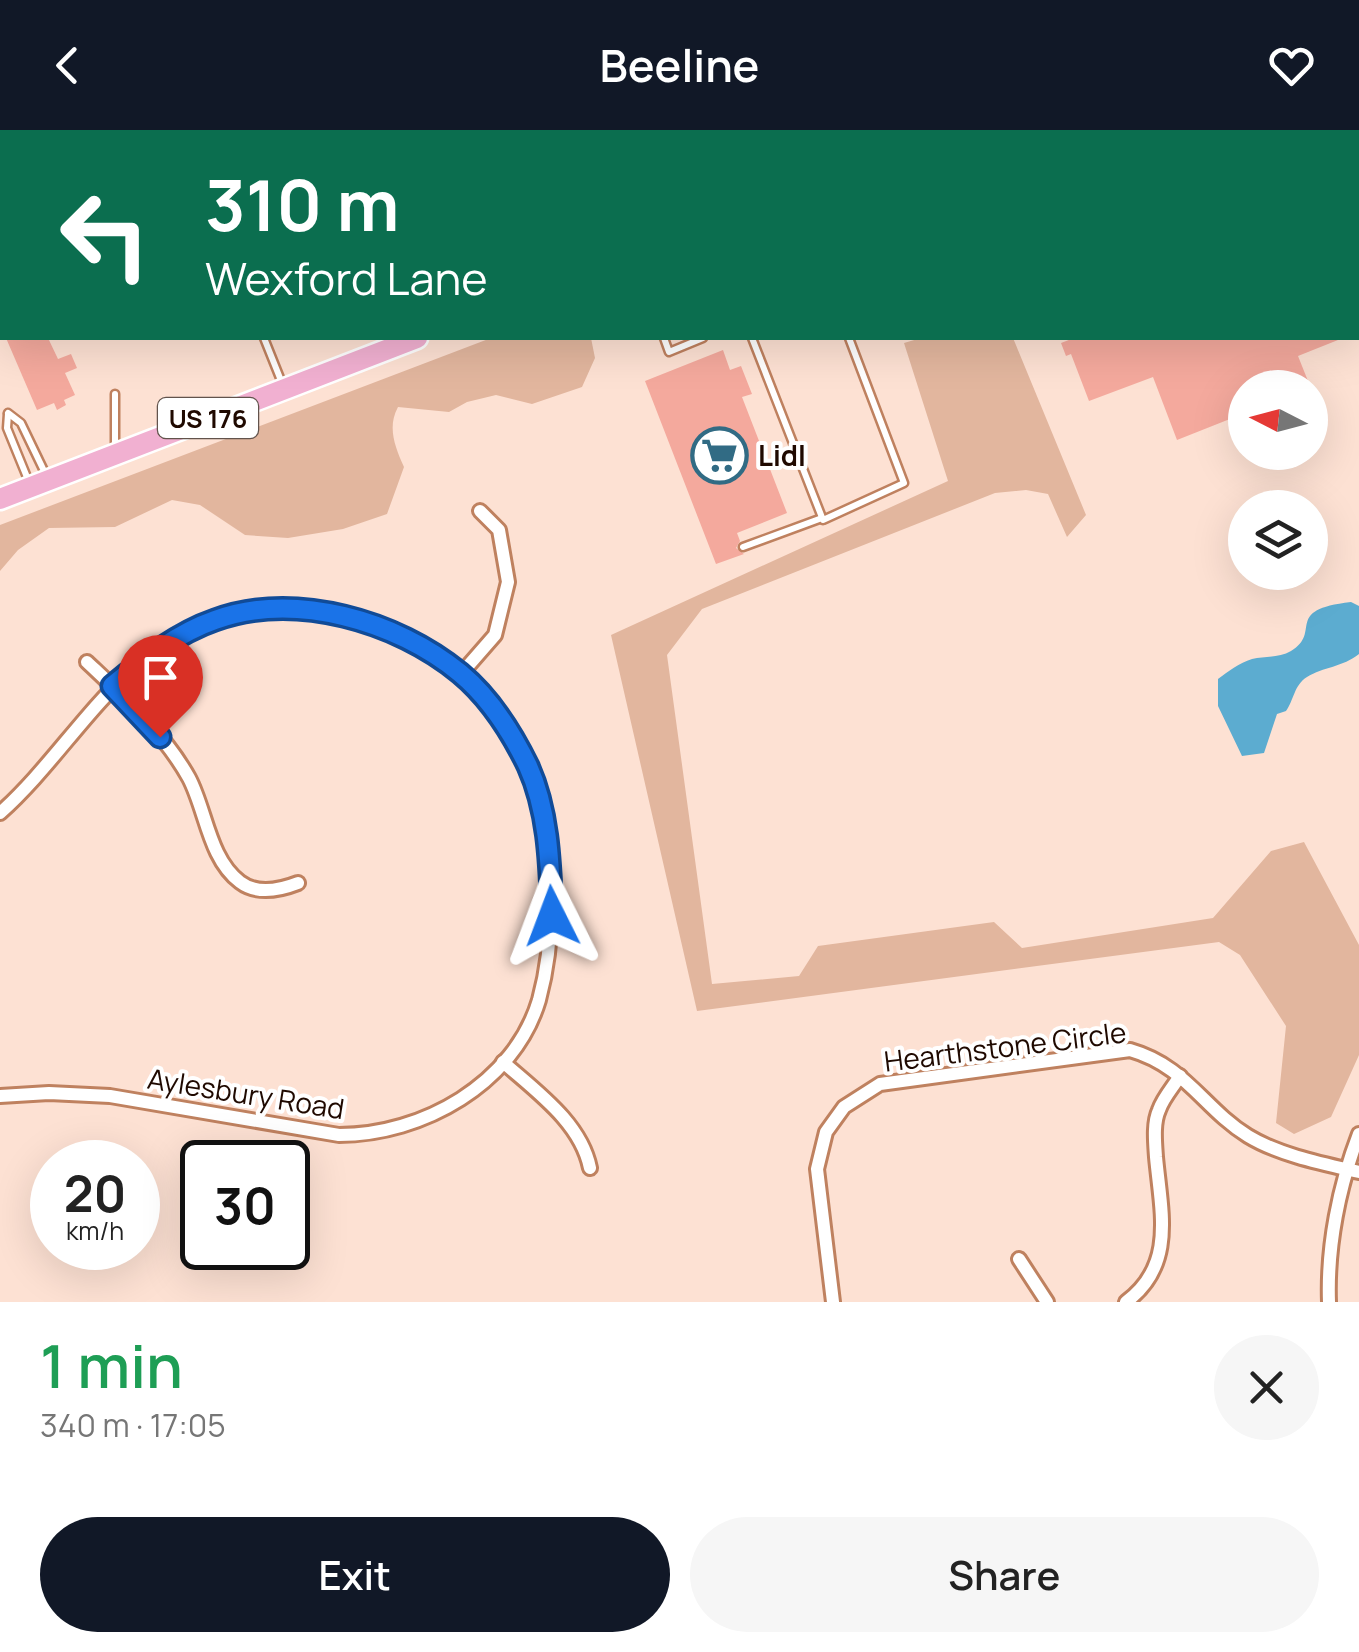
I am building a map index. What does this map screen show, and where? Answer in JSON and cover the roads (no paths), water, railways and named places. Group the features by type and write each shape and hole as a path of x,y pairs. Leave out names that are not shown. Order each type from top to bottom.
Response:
{"main road":[{"name":"US 176","path":"0,499 411,340"}],"street":[{"path":"461,674 495,635 508,582 500,530 480,511"},
{"name":"Aylesbury Road","path":"0,813 112,686 140,662 216,619 264,610 328,612 396,633 461,674 500,717 529,768 546,827 552,916 548,960 538,1003 503,1062 464,1097 431,1118 370,1135 301,1131 110,1096 0,1096"},
{"path":"87,662 176,758 191,781 221,859 241,884 274,892 298,883"},
{"name":"Hearthstone Circle","path":"833,1302 816,1168 826,1132 844,1107 880,1084 1130,1050 1158,1058 1248,1136 1352,1171"},
{"path":"503,1062 548,1101 586,1146 590,1168"},
{"path":"1126,1302 1144,1288 1159,1261 1162,1227 1155,1140 1158,1111 1180,1076"},
{"path":"1329,1302 1328,1271 1359,1134"},
{"path":"1019,1259 1047,1302"}],"lane":[{"path":"265,340 284,389"},
{"path":"665,340 669,352 698,340"},
{"path":"753,340 822,518"},
{"path":"743,547 904,483 850,340"},
{"path":"115,394 115,454"},
{"path":"8,413 21,422 40,484 7,428 8,413"}],"water":[{"path":"1351,602 1359,606 1359,654 1303,680 1286,711 1277,714 1264,753 1242,756 1218,706 1218,679 1247,661 1291,651 1300,644 1310,616 1317,610"}],"place":[{"name":"Lidl","path":"719,455"}]}
